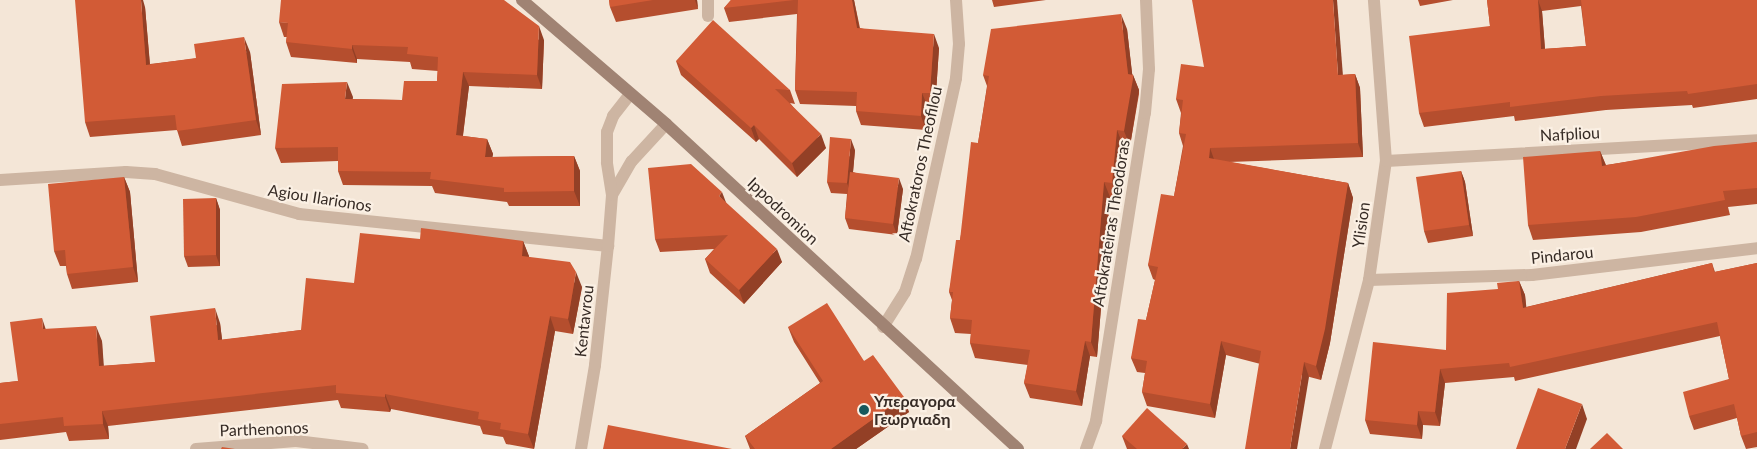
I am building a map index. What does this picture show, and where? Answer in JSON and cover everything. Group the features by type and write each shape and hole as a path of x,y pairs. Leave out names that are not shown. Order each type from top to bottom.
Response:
{"street":[{"name":"Ippodromion","path":"522,0 666,124 1018,449"},
{"path":"708,0 708,16"},
{"name":"Aftokratoros Theofilou","path":"883,326 905,292 916,259 956,78 959,44 956,0"},
{"name":"Aftokrateiras Theodoras","path":"1086,449 1096,421 1145,113 1149,69 1146,0"},
{"name":"Ylision","path":"1325,449 1370,280 1386,161 1374,0"},
{"name":"Kentavrou","path":"581,449 595,364 608,246 612,195 607,162 607,132 614,116 630,94"},
{"name":"Kentavrou","path":"612,195 632,161 666,124"},
{"name":"Nafpliou","path":"1386,161 1757,140"},
{"name":"Agiou Ilarionos","path":"0,180 126,172 155,174 299,214 608,246"},
{"name":"Pindarou","path":"1370,280 1532,275 1757,248"},
{"name":"Parthenonos","path":"196,449 296,441 363,449"}],"building":[{"path":"75,0 141,0 146,65 196,58 194,44 244,37 256,120 177,131 175,115 85,122"},
{"path":"281,0 504,0 539,26 537,75 463,72 456,135 487,139 485,157 574,156 574,191 504,192 504,188 430,179 431,172 338,171 338,147 275,148 282,84 347,82 345,99 402,100 404,81 437,81 438,57 407,54 408,47 352,45 352,49 286,42 288,23 279,22"},
{"path":"609,0 653,0 610,7"},
{"path":"731,0 794,0 724,8"},
{"path":"798,0 852,0 857,28 934,34 930,93 922,93 921,116 856,111 857,92 795,90"},
{"path":"1192,0 1333,0 1338,75 1355,74 1358,143 1210,148 1209,158 1348,183 1325,329 1316,366 1304,362 1290,449 1245,449 1261,351 1221,341 1210,404 1142,392 1147,361 1131,358 1138,319 1146,320 1158,267 1148,265 1161,194 1174,196 1186,134 1179,133 1183,100 1176,99 1181,64 1204,67"},
{"path":"1487,0 1538,0 1541,49 1586,46 1581,0 1757,0 1757,84 1688,94 1687,91 1601,96 1510,107 1510,102 1419,113 1409,36 1490,26"},
{"path":"1121,14 1128,74 1133,75 1133,79 1124,131 1117,130 1112,183 1104,182 1091,342 1085,341 1076,391 1024,383 1030,350 970,343 972,320 950,318 953,292 949,292 956,240 960,240 971,142 978,143 989,76 983,75 991,29"},
{"path":"713,20 790,90 775,89 821,134 792,163 754,125 751,128 676,61"},
{"path":"830,137 851,139 847,183 827,182"},
{"path":"1757,142 1757,188 1723,191 1725,200 1636,217 1528,225 1523,157 1600,151 1602,166 1714,146"},
{"path":"691,164 722,192 719,196 777,249 739,290 705,259 728,235 655,239 648,168"},
{"path":"1461,171 1469,225 1424,231 1416,177"},
{"path":"850,172 899,178 893,224 845,218"},
{"path":"124,177 133,267 67,274 65,250 54,251 48,184"},
{"path":"216,198 216,255 184,256 183,199"},
{"path":"421,228 523,241 522,256 570,262 576,272 568,319 550,316 528,434 500,429 501,423 478,419 479,412 385,394 385,397 336,393 336,385 102,411 103,424 64,426 63,417 0,424 0,383 18,381 10,322 42,318 43,329 96,326 99,366 155,362 150,316 215,308 218,340 301,330 306,278 354,283 360,233 420,239"},
{"path":"1712,263 1714,272 1757,263 1757,432 1741,436 1734,404 1689,416 1683,392 1729,379 1717,322 1510,367 1509,363 1440,369 1435,412 1418,411 1417,425 1365,420 1373,342 1446,350 1447,293 1498,289 1497,283 1519,281 1523,308"},
{"path":"827,303 864,361 873,355 904,397 831,449 755,449 745,436 823,381 788,327"},
{"path":"1538,388 1582,404 1565,449 1516,449"},
{"path":"1147,408 1187,444 1182,449 1137,449 1122,436"},
{"path":"608,425 732,449 603,449"},
{"path":"1607,433 1623,449 1590,449"}],"place":[{"name":"Υπεραγορα Γεωργιαδη","path":"864,410"}]}
